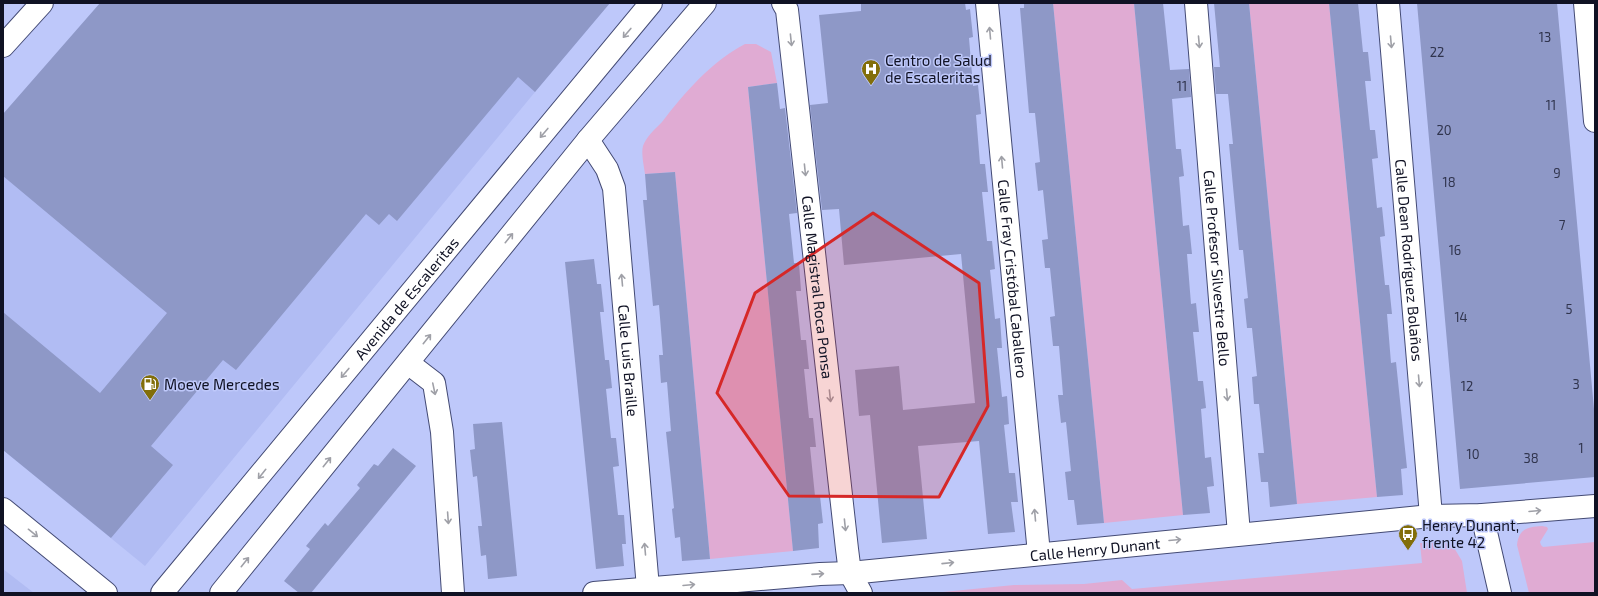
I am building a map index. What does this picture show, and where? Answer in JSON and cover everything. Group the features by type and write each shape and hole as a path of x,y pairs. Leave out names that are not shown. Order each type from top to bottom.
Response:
{"street":[{"path":"3,46 42,3"},
{"name":"Avenida de Escaleritas","path":"162,593 651,3"},
{"path":"221,593 588,140 705,3"},
{"name":"Calle Magistral Roca Ponsa","path":"782,3 788,10 850,573"},
{"name":"Calle Fray Cristóbal Caballero","path":"987,3 1039,554"},
{"name":"Calle Profesor Silvestre Bello","path":"1196,3 1239,534"},
{"name":"Calle Dean Rodríguez Bolaños","path":"1388,3 1431,516"},
{"path":"1585,3 1595,121"},
{"name":"Calle Luis Braille","path":"588,140 607,169 614,188 648,588"},
{"path":"408,363 434,383 442,432 453,593"},
{"name":"Calle Henry Dunant","path":"594,593 820,574 850,573 1431,516 1482,515 1595,506"},
{"path":"3,509 106,593"},
{"path":"1482,515 1500,593"},
{"path":"850,573 861,593"}],"highlighted area":[{"path":"873,213 979,283 988,406 939,497 789,496 717,393 755,293"}],"shaded area":[{"path":"610,3 145,566 3,450 3,114"},
{"path":"1053,3 1134,3 1183,515 1104,523"},
{"path":"1249,3 1329,3 1377,497 1297,504"},
{"path":"745,44 756,44 771,52 777,83 748,87 793,551 710,559 675,172 645,174 642,149 648,136 662,122 699,78 733,51"},
{"path":"1542,526 1547,527 1548,529 1540,542 1543,547 1595,542 1595,593 1529,593 1517,545 1522,532 1528,528"},
{"path":"1444,542 1453,546 1462,561 1467,593 933,593 1014,585 1084,584 1122,580 1132,589 1422,563 1420,543"},
{"path":"3,569 34,593 3,593"}],"building":[{"path":"100,3 610,3 535,92 518,77 397,221 389,214 379,225 366,214 236,370 223,360 151,446 173,465 111,538 3,450 3,312 100,393 167,313 3,176 3,114"},
{"path":"861,3 965,3 966,10 970,9 973,37 969,38 973,86 978,85 981,114 976,115 980,164 985,164 988,192 982,192 987,241 992,241 995,269 990,270 995,319 1000,318 1002,348 997,348 1002,397 1007,396 1009,424 1004,425 1009,473 1015,473 1018,502 1011,502 1015,532 988,534 979,441 918,446 927,539 882,543 870,415 859,416 855,370 899,366 903,410 975,403 961,254 844,265 839,209 822,210 810,105 828,103 819,15 861,11"},
{"path":"1024,3 1053,3 1104,523 1077,525 1074,500 1068,500 1065,472 1071,471 1066,422 1061,423 1058,395 1063,395 1059,346 1053,346 1050,317 1055,316 1050,268 1045,268 1042,240 1048,239 1043,190 1038,191 1035,163 1040,162 1035,113 1029,113 1020,8 1024,8"},
{"path":"1134,3 1163,3 1170,70 1189,69 1191,97 1172,99 1176,149 1181,149 1184,176 1179,177 1183,226 1189,225 1192,254 1187,254 1191,304 1196,303 1199,332 1193,332 1198,381 1203,381 1206,408 1201,409 1205,458 1211,457 1214,486 1207,487 1210,513 1183,515"},
{"path":"1214,3 1249,3 1297,504 1270,507 1268,482 1261,482 1258,453 1264,453 1259,404 1254,404 1252,377 1257,376 1252,328 1247,328 1244,299 1248,298 1243,250 1239,250 1229,144 1233,144 1228,94 1216,94 1214,67 1220,67"},
{"path":"1329,3 1358,3 1363,52 1368,52 1371,81 1365,81 1370,130 1375,130 1378,158 1372,159 1377,208 1382,207 1385,236 1380,237 1385,285 1389,285 1392,314 1387,314 1391,363 1396,362 1407,468 1401,469 1403,495 1377,497"},
{"path":"1417,3 1557,3 1595,420 1595,477 1460,489"},
{"path":"777,83 780,109 785,108 797,213 789,214 794,263 799,263 801,291 796,291 801,340 806,340 809,369 804,369 809,418 813,418 816,447 810,447 815,496 820,496 823,523 818,524 819,548 793,551 748,87"},
{"path":"675,172 710,559 682,561 680,537 675,538 672,509 674,508 666,432 671,431 667,382 661,383 659,355 663,355 659,305 653,306 643,200 647,200 645,174"},
{"path":"594,259 597,284 601,284 604,312 600,312 605,360 609,360 612,388 606,389 611,438 616,438 619,466 613,467 618,515 624,515 626,544 622,544 624,566 596,569 565,262"},
{"path":"502,422 517,576 488,579 486,555 481,556 478,526 482,526 477,476 473,477 470,450 475,449 473,424"},
{"path":"393,448 416,466 311,593 299,593 284,581 310,549 306,546 325,523 328,526 360,488 357,485 374,464 378,466"}],"place":[{"name":"Centro de Salud de Escaleritas","path":"871,86"},
{"name":"Moeve Mercedes","path":"150,401"},
{"name":"Henry Dunant, frente 42","path":"1408,551"}]}
